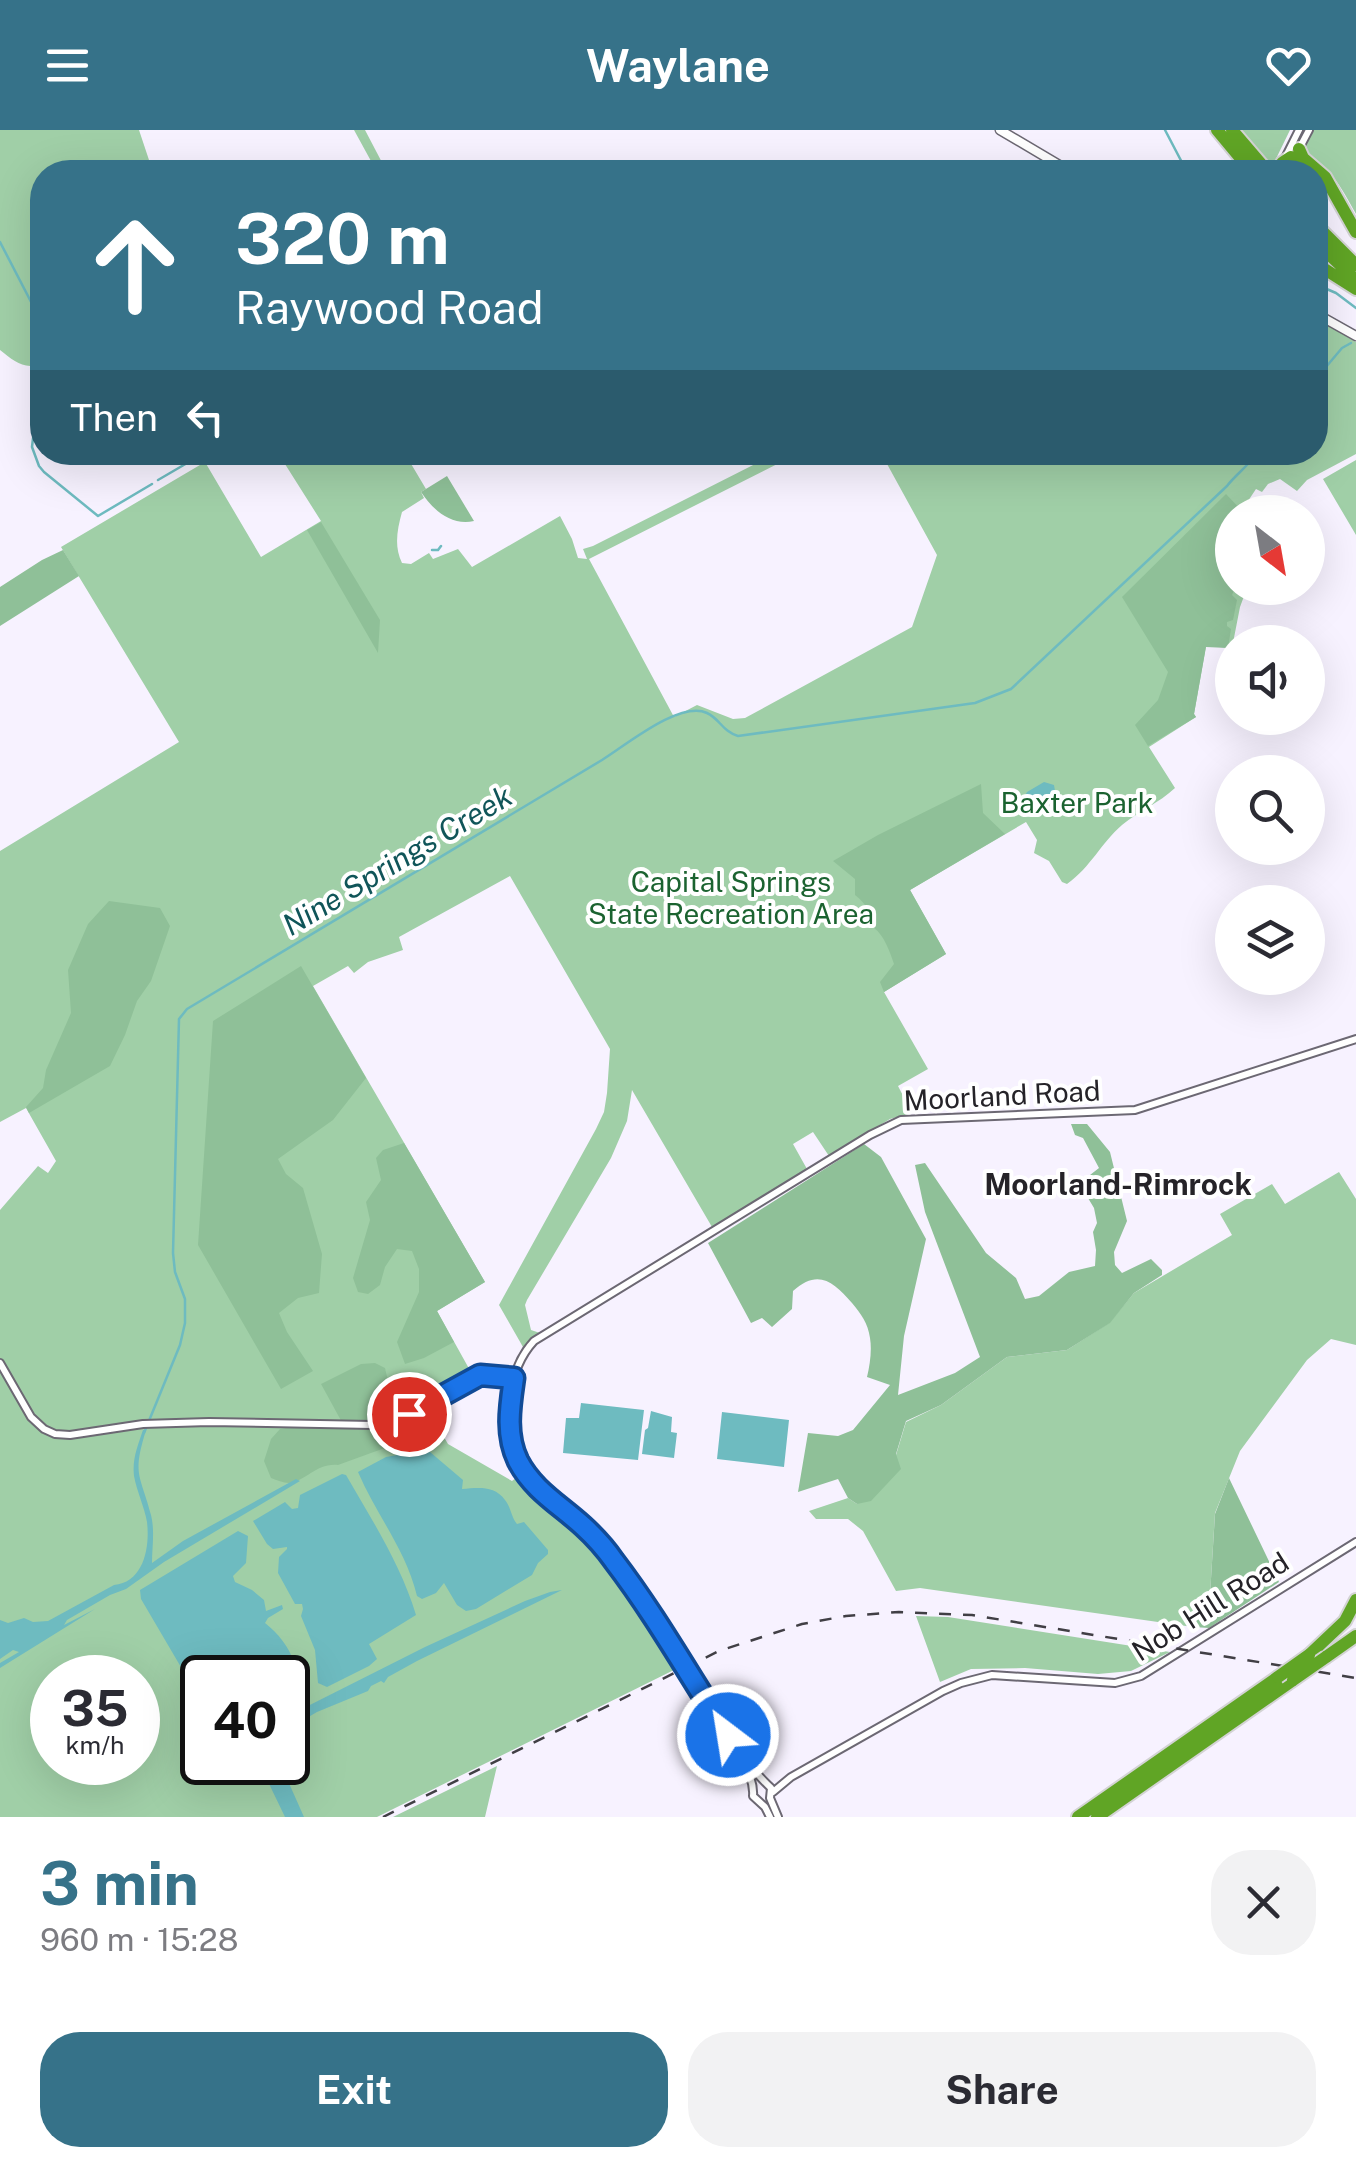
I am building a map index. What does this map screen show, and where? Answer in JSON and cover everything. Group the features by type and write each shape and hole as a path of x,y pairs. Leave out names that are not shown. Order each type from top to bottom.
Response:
{"highway":[{"path":"1217,130 1268,160"},
{"path":"1232,130 1270,160"},
{"path":"1328,182 1356,232"},
{"path":"1328,237 1356,265"},
{"path":"1328,254 1356,280"},
{"path":"1328,272 1356,289"},
{"path":"1310,1656 1345,1622 1356,1600"},
{"path":"1095,1812 1356,1624"},
{"path":"1076,1817 1095,1812 1356,1636"}],"main road":[{"path":"1000,130 1051,160"},
{"path":"1328,320 1356,336"}],"street":[{"path":"1282,160 1299,130"},
{"path":"1283,160 1309,130"},
{"name":"Moorland Road","path":"514,1378 517,1364 534,1341 870,1135 901,1120 1134,1110 1356,1039"},
{"path":"0,1364 31,1416 44,1429 70,1435 147,1424 231,1421 372,1425 409,1414 480,1375 514,1378 509,1420 520,1464 544,1494 595,1538 628,1580 719,1722 772,1790 778,1817"},
{"name":"Nob Hill Road","path":"802,1771 972,1679 992,1675 1123,1682 1147,1674 1356,1542"},
{"path":"719,1722 752,1778 753,1794 770,1817"},
{"path":"754,1786 802,1771"},
{"path":"759,1801 765,1801 802,1771"}],"green space":[{"path":"0,130 139,130 149,160 30,160 30,366 0,350"},
{"path":"354,130 365,130 381,160 370,160"},
{"path":"1238,130 1290,130 1275,160 1263,160"},
{"path":"1310,130 1356,130 1356,214 1328,170 1328,160 1316,160 1301,150"},
{"name":"Capital Springs State Recreation Area","path":"1328,325 1356,342 1356,454 1307,480 1297,491 1280,479 1262,492 1256,489 1252,495 1215,495 1215,605 1241,605 1236,625 1215,625 1215,647 1206,646 1196,717 1149,747 1175,788 1122,825 1067,884 1049,861 1034,853 1037,840 1026,822 910,890 946,954 884,992 928,1069 898,1086 912,1113 890,1119 829,1156 813,1132 793,1144 807,1169 712,1227 632,1090 627,1121 611,1158 527,1300 531,1330 540,1333 523,1347 499,1305 604,1112 610,1049 510,876 399,937 403,950 368,962 354,973 348,966 313,986 485,1282 437,1311 472,1374 424,1403 448,1444 512,1481 522,1473 591,1537 628,1583 682,1666 377,1817 0,1817 0,1370 32,1422 53,1436 147,1427 151,1421 67,1433 48,1430 32,1415 0,1358 0,1210 38,1166 48,1173 56,1161 26,1108 0,1122 0,851 179,742 61,547 200,465 207,465 261,557 321,521 286,465 412,465 426,489 421,492 424,498 402,512 397,538 402,563 411,564 429,553 433,559 458,549 472,567 560,516 578,558 587,559 583,549 753,465 775,465 589,559 674,717 697,705 733,719 745,718 912,627 937,555 888,465 1328,465"},
{"path":"1356,460 1356,535 1323,479"},
{"path":"447,476 474,521 458,521 443,515 421,492"},
{"path":"1215,505 1215,605 1236,605 1233,620 1227,625 1215,625 1215,647 1206,647 1196,717 1148,746 1135,725 1158,700 1168,672 1122,597"},
{"path":"321,522 380,620 378,653 307,530"},
{"path":"63,550 79,576 0,626 0,587"},
{"path":"981,784 983,813 1005,834 910,890 946,954 884,992 880,982 894,964 891,954 874,928 868,910 855,895 855,879 833,861"},
{"path":"109,901 160,908 170,926 151,981 137,1001 110,1066 29,1113 26,1107 43,1088 46,1070 71,1013 68,970 88,924"},
{"path":"301,966 366,1078 333,1120 278,1159 286,1174 303,1188 322,1254 319,1293 298,1298 279,1313 313,1371 281,1389 198,1245 213,1021"},
{"path":"1071,1124 1087,1124 1110,1152 1127,1221 1114,1252 1115,1265 1122,1273 1151,1259 1162,1275 1134,1293 1110,1323 1067,1350 1007,1357 941,1405 906,1421 896,1454 901,1469 871,1501 857,1504 848,1498 838,1479 798,1492 808,1433 838,1436 853,1430 890,1385 867,1377 871,1347 868,1328 839,1289 825,1280 810,1280 793,1291 792,1309 772,1327 762,1318 751,1323 708,1243 864,1144 881,1157 926,1239 904,1336 898,1395 955,1373 980,1357 925,1212 915,1165 925,1163 986,1253 1016,1278 1025,1299 1039,1296 1069,1272 1095,1266 1093,1232 1097,1223 1085,1193 1090,1175 1099,1168"},
{"path":"404,1143 485,1282 437,1311 454,1342 405,1364 397,1342 419,1292 419,1269 412,1251 397,1249 385,1267 380,1285 368,1294 358,1292 353,1278 370,1220 366,1202 381,1180 376,1158 383,1150"},
{"path":"1339,1172 1356,1199 1356,1345 1331,1339 1307,1360 1240,1451 1215,1513 1210,1595 1193,1627 920,1588 896,1591 863,1531 848,1519 816,1519 809,1511 848,1498 857,1504 896,1455 906,1422 941,1405 1007,1357 1067,1350 1109,1323 1134,1293 1232,1235 1220,1214 1272,1184 1285,1204"},
{"path":"375,1363 385,1368 388,1381 398,1383 404,1390 407,1400 402,1411 415,1437 324,1467 295,1482 271,1478 264,1461 271,1439 280,1429 344,1426 321,1384 361,1364"},
{"path":"1229,1478 1279,1582 1209,1628 1193,1627 1210,1595 1215,1514"},
{"path":"916,1616 948,1617 1170,1652 1131,1671 1098,1674 1025,1668 971,1669 940,1682"},
{"path":"497,1766 485,1817 393,1817"}],"water":[{"path":"1044,782 1054,785 1052,794 1034,803 1022,801 1027,792"},
{"path":"581,1403 644,1410 638,1460 563,1453 566,1418 579,1418"},
{"path":"651,1411 672,1417 671,1432 677,1433 674,1458 642,1454"},
{"path":"722,1412 789,1420 784,1467 717,1459"},
{"path":"143,1430 139,1466 152,1521 152,1563 183,1541 296,1479 300,1481 126,1589 67,1620 64,1625 95,1609 0,1668 0,1663 19,1652 13,1650 0,1659 0,1620 48,1621 124,1582 143,1562 148,1532 134,1470"},
{"path":"430,1452 463,1480 462,1489 485,1489 501,1495 517,1524 524,1522 548,1550 532,1575 476,1609 466,1611 457,1605 444,1583 436,1593 422,1599 417,1596 406,1563 358,1472 386,1457"},
{"path":"342,1474 385,1543 416,1615 369,1644 377,1659 369,1666 327,1687 318,1683 315,1650 301,1616 302,1604 295,1604 278,1573 279,1557 287,1547 273,1549 253,1521 285,1502 292,1509 298,1508 300,1495"},
{"path":"238,1531 248,1536 246,1563 233,1576 235,1582 264,1600 266,1611 282,1605 283,1609 265,1623 291,1655 180,1655 180,1665 141,1599 140,1590"},
{"path":"562,1590 417,1661 384,1683 381,1681 368,1691 310,1716 310,1705 425,1647"},
{"path":"270,1785 290,1785 304,1817 285,1817"}],"waterway":[{"path":"1165,130 1181,160"},
{"path":"0,242 30,300"},
{"path":"1328,290 1356,308"},
{"name":"Nine Springs Creek","path":"1328,365 1351,343"},
{"path":"39,465 98,516 152,484"},
{"path":"158,480 184,465"},
{"name":"Nine Springs Creek","path":"144,1433 185,1323 185,1299 173,1253 179,1019 187,1009 668,718 696,711 707,713 738,736 975,703 1011,689 1247,465"},
{"path":"432,550 441,546"}],"railway":[{"path":"383,1817 719,1651 802,1624 846,1616 899,1612 972,1615 1356,1678"}],"district":[{"name":"Moorland-Rimrock","path":"1118,1184"}],"route":[{"path":"409,1414 480,1375 514,1378 509,1420 520,1464 533,1484 582,1525 615,1562 728,1735"}],"park label":[{"name":"Baxter Park","path":"1077,802"}]}
